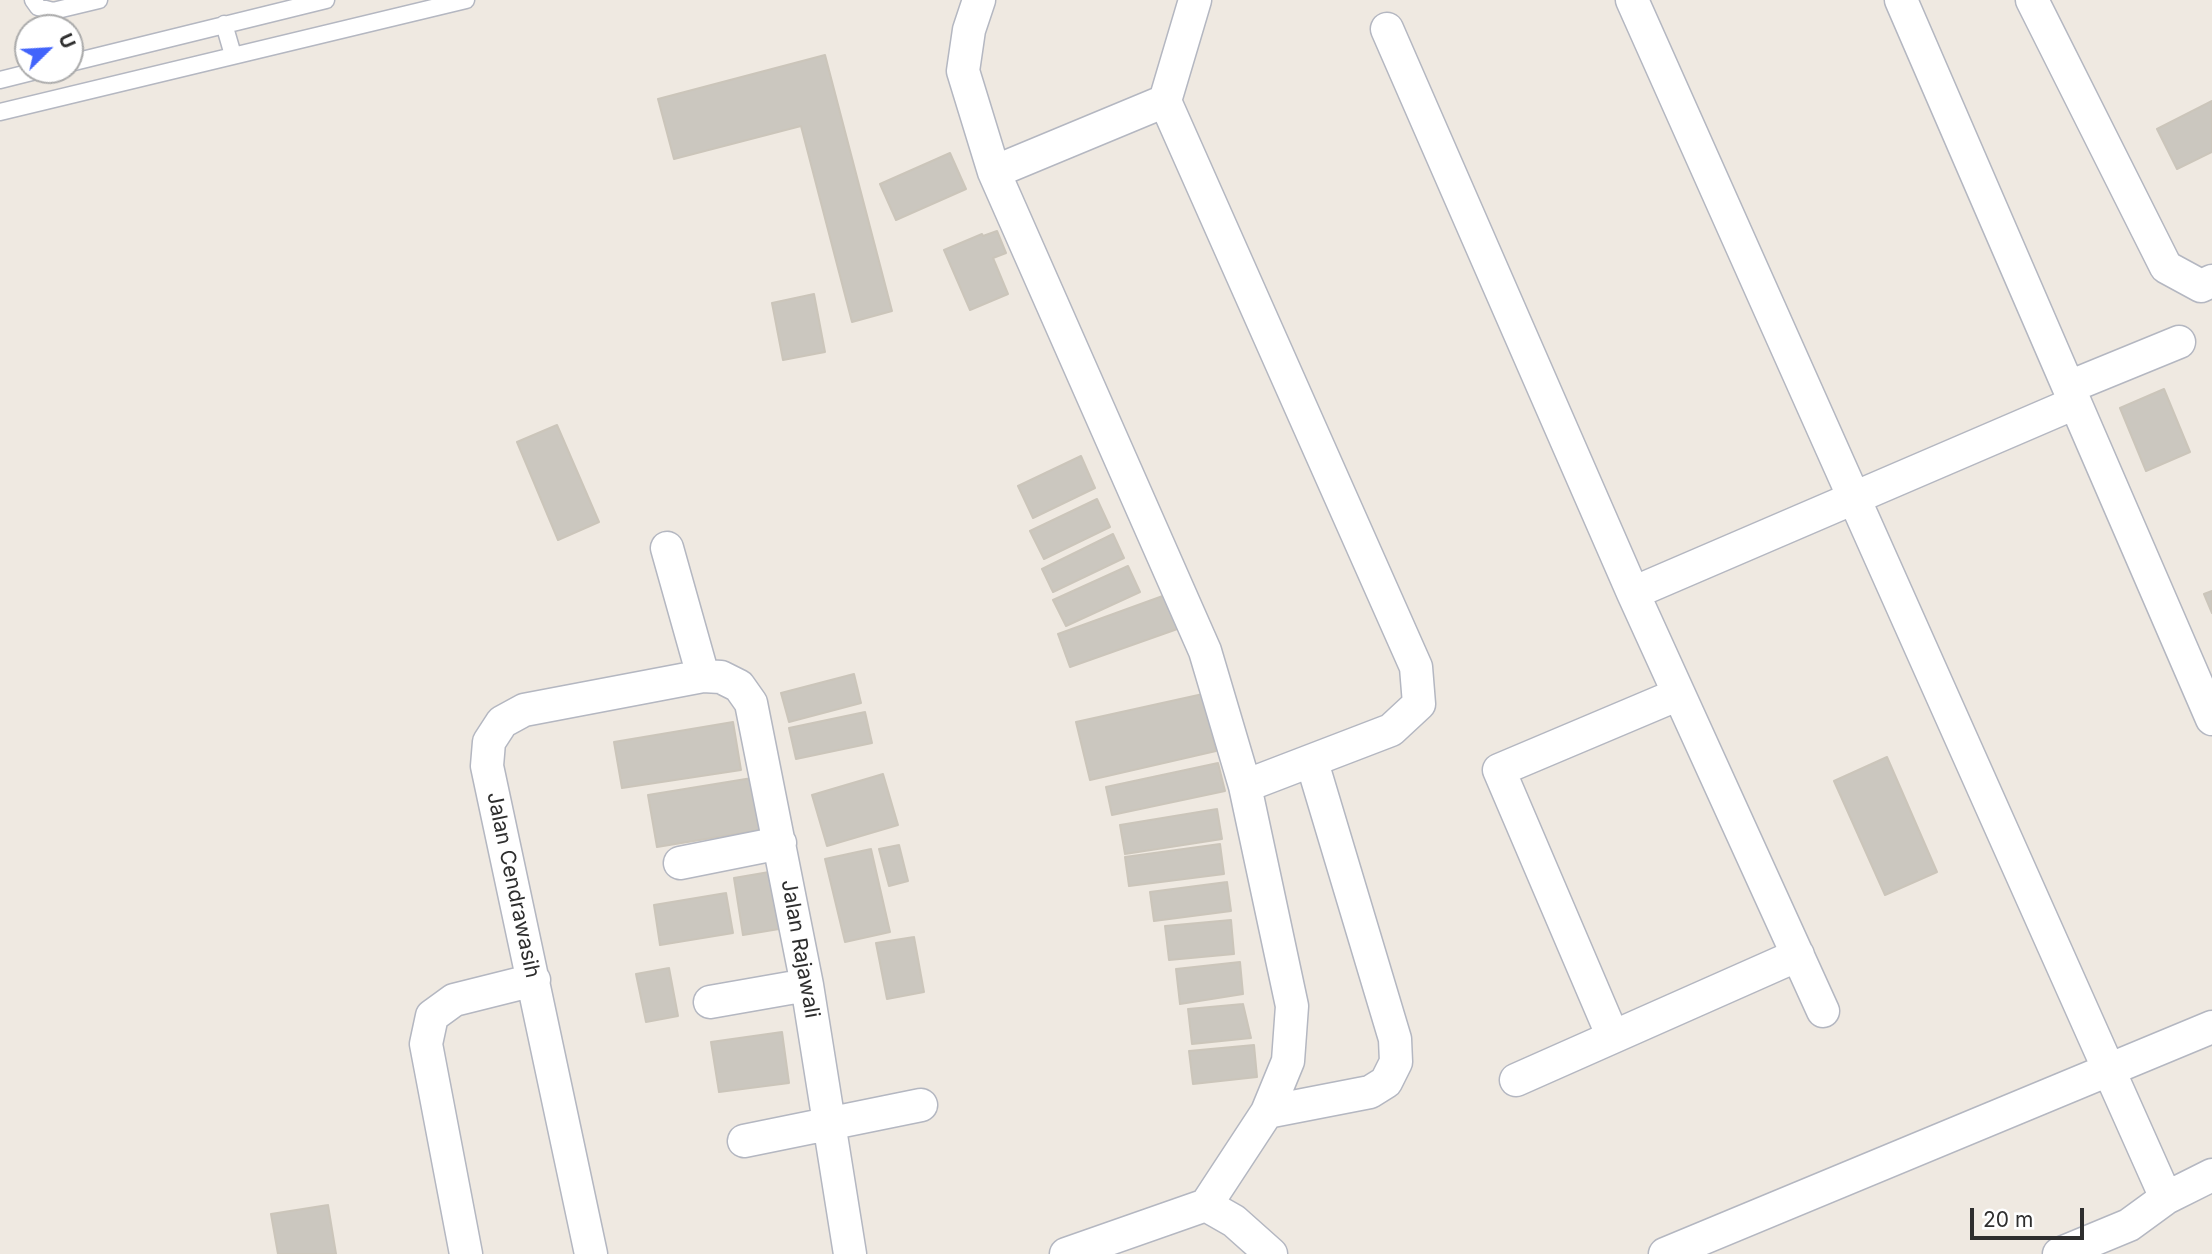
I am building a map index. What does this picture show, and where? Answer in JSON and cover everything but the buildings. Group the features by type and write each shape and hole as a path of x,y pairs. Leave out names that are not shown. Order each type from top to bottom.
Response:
{"street":[{"path":"979,0 969,30 963,71 994,172 1205,651 1245,786 1292,1006 1288,1061 1266,1112 1206,1205 1066,1254"},
{"path":"1195,0 1165,101 1416,667 1419,704 1391,730 1245,786"},
{"path":"1632,0 2166,1198"},
{"path":"1901,0 2212,719"},
{"path":"2032,0 2166,267 2201,286 2212,282"},
{"path":"1387,29 1633,593 1823,1011"},
{"path":"994,172 1165,101"},
{"path":"1633,593 1855,498 2179,342"},
{"path":"667,548 703,676"},
{"name":"Jalan Rajawali","path":"703,676 721,677 738,686 751,703 807,985 850,1254"},
{"name":"Jalan Cendrawasih","path":"591,1254 487,766 489,742 502,722 524,710 703,676"},
{"path":"1613,1037 1499,770 1679,694"},
{"path":"1266,1112 1370,1091 1387,1082 1396,1062 1395,1039 1312,762"},
{"path":"680,863 780,843"},
{"path":"1516,1080 1798,955"},
{"path":"466,1254 426,1044 432,1016 454,1000 534,980"},
{"path":"710,1002 807,985"},
{"path":"1665,1254 2212,1027"},
{"path":"744,1140 921,1105"},
{"path":"2059,1254 2129,1225 2166,1198 2212,1175"},
{"path":"1206,1205 1234,1221 1271,1254"}],"lane":[{"path":"33,0 38,7 53,11 99,0"},
{"path":"84,59 326,0"},
{"path":"0,112 466,0"},
{"path":"224,24 233,55"}]}
